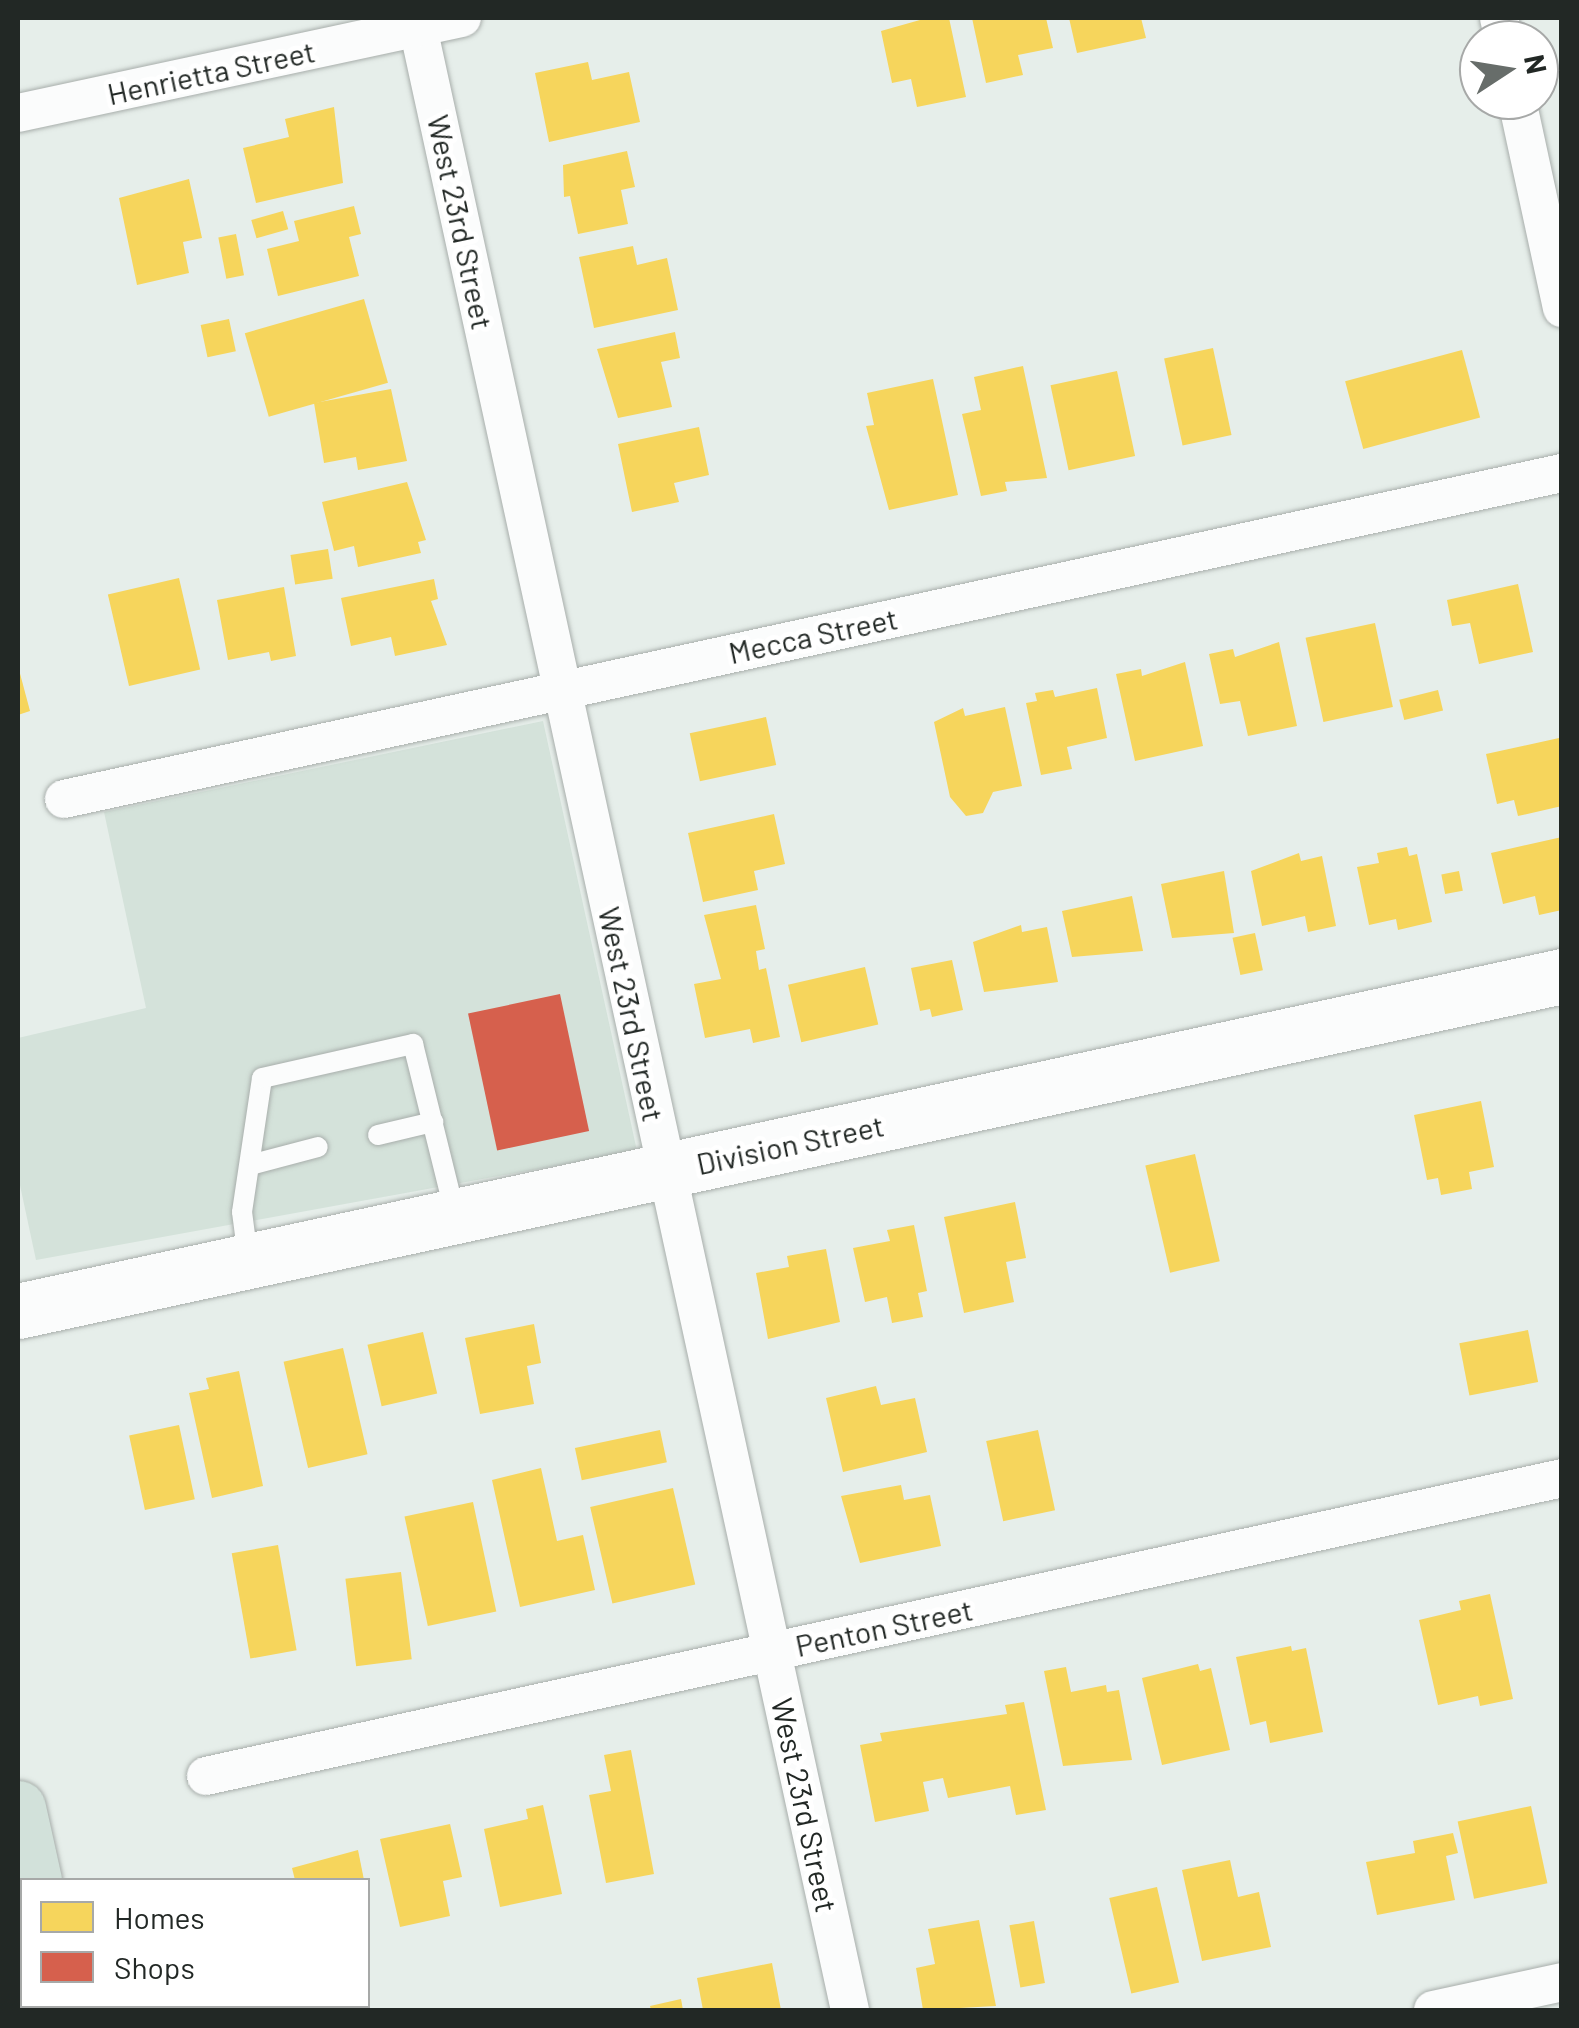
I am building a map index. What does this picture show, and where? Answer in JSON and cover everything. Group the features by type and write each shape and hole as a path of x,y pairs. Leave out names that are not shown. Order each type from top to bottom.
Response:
{"highway":[{"path":"18,1808 34,1878"}],"street":[{"name":"Henrietta Street","path":"18,112 417,22 462,18"},
{"name":"West 23rd Street","path":"417,22 850,2010"},
{"path":"1521,120 1562,308"},
{"name":"Mecca Street","path":"64,799 1562,473"},
{"name":"Division Street","path":"18,1312 1562,976"},
{"name":"Penton Street","path":"206,1776 1562,1478"},
{"path":"1433,2010 1562,1982"}],"lane":[{"path":"248,1260 242,1212 262,1078 412,1044 457,1219"},
{"path":"378,1135 432,1122"},
{"path":"250,1165 318,1148"}],"shaded area":[{"path":"543,721 637,1151 36,1260 18,1176 18,1038 146,1008 104,812"}],"building: Homes":[{"path":"927,18 949,18 966,97 917,107 911,79 892,83 881,31"},
{"path":"972,18 1046,18 1053,48 1018,55 1023,75 986,83"},
{"path":"1069,18 1141,18 1146,38 1077,53"},
{"path":"588,62 592,80 629,72 640,122 549,142 535,73"},
{"path":"334,107 343,183 256,203 243,148 289,137 285,119"},
{"path":"627,151 635,187 621,190 628,224 578,234 570,196 564,197 563,165"},
{"path":"189,179 202,238 183,242 189,273 137,285 119,198"},
{"path":"354,206 361,234 349,237 359,276 278,296 267,249 299,241 294,221"},
{"path":"283,211 288,229 257,238 251,220"},
{"path":"236,234 244,275 226,279 218,237"},
{"path":"633,246 637,265 667,258 678,310 594,328 579,257"},
{"path":"364,299 388,383 269,417 245,333"},
{"path":"229,319 236,351 207,357 201,325"},
{"path":"675,332 680,358 661,362 672,407 618,418 597,349"},
{"path":"1213,348 1232,435 1183,445 1164,358"},
{"path":"1462,350 1480,418 1363,449 1345,381"},
{"path":"1023,366 1047,478 1005,482 1007,491 981,496 962,414 981,410 974,377"},
{"path":"1117,371 1135,456 1069,470 1050,385"},
{"path":"933,379 958,495 889,510 866,426 874,425 867,393"},
{"path":"391,389 407,461 358,470 356,457 324,463 314,403"},
{"path":"699,427 709,475 674,483 679,502 632,512 618,444"},
{"path":"407,482 426,540 418,542 421,553 358,567 354,546 334,551 322,502"},
{"path":"328,549 333,579 295,585 290,555"},
{"path":"179,578 200,670 129,686 108,594"},
{"path":"434,579 438,599 431,601 447,645 395,656 391,637 351,646 341,598"},
{"path":"1518,584 1533,652 1479,664 1470,623 1452,626 1447,600"},
{"path":"284,587 296,656 271,661 269,652 228,660 217,600"},
{"path":"1375,623 1393,707 1323,722 1306,638"},
{"path":"1279,642 1297,726 1248,736 1240,701 1220,704 1209,654 1233,649 1235,657"},
{"path":"1185,662 1203,746 1135,761 1116,674 1141,669 1142,676"},
{"path":"18,666 30,711 18,715"},
{"path":"1097,688 1107,738 1067,747 1072,769 1041,775 1026,703 1037,701 1035,693 1053,690 1055,697"},
{"path":"1438,690 1443,710 1404,720 1399,700"},
{"path":"1005,707 1022,786 993,792 983,813 966,816 950,797 934,722 963,708 965,716"},
{"path":"766,717 776,765 700,781 690,733"},
{"path":"1559,738 1562,806 1518,816 1514,800 1497,804 1486,754"},
{"path":"774,814 785,864 754,871 758,890 703,902 688,833"},
{"path":"1562,837 1562,910 1539,915 1535,896 1503,904 1491,853"},
{"path":"1407,847 1409,856 1417,854 1432,922 1398,930 1396,919 1369,925 1357,867 1379,863 1377,853"},
{"path":"1299,853 1301,861 1322,856 1336,926 1308,932 1305,916 1262,926 1251,871"},
{"path":"1224,871 1234,933 1172,938 1161,884"},
{"path":"1459,871 1463,891 1445,894 1441,874"},
{"path":"1132,896 1143,951 1072,957 1062,911"},
{"path":"756,905 765,949 756,951 759,970 766,968 780,1037 753,1043 750,1029 705,1038 694,984 721,979 704,915"},
{"path":"1021,925 1022,932 1047,927 1058,982 984,992 973,942"},
{"path":"1255,933 1263,970 1240,975 1233,938"},
{"path":"952,960 963,1010 932,1017 930,1009 920,1011 911,968"},
{"path":"865,967 878,1024 801,1042 788,985"},
{"path":"1481,1101 1494,1167 1469,1172 1472,1189 1441,1195 1438,1178 1427,1180 1414,1115"},
{"path":"1195,1154 1220,1261 1170,1273 1145,1165"},
{"path":"1015,1202 1026,1258 1006,1262 1014,1302 964,1313 944,1217"},
{"path":"914,1225 927,1291 918,1293 923,1317 892,1323 887,1297 865,1302 853,1248 890,1241 887,1230"},
{"path":"826,1249 840,1322 768,1339 756,1273 789,1267 787,1256"},
{"path":"534,1324 541,1363 527,1366 534,1404 480,1414 465,1338"},
{"path":"1528,1330 1538,1382 1469,1395 1459,1343"},
{"path":"423,1332 437,1393 382,1406 367,1345"},
{"path":"343,1348 368,1454 308,1468 284,1362"},
{"path":"239,1371 263,1486 212,1498 189,1393 209,1389 206,1378"},
{"path":"876,1386 881,1405 915,1398 927,1452 843,1472 826,1398"},
{"path":"179,1425 195,1499 145,1510 129,1436"},
{"path":"660,1430 667,1462 582,1480 575,1448"},
{"path":"1038,1430 1055,1510 1003,1521 986,1441"},
{"path":"541,1468 557,1541 583,1535 595,1590 520,1607 492,1480"},
{"path":"901,1485 904,1500 930,1495 941,1546 860,1563 841,1496"},
{"path":"673,1488 695,1584 612,1604 590,1507"},
{"path":"473,1502 496,1612 428,1626 405,1517"},
{"path":"278,1545 297,1650 250,1659 232,1553"},
{"path":"401,1572 412,1659 356,1666 345,1579"},
{"path":"1490,1594 1513,1699 1480,1706 1478,1696 1438,1705 1419,1620 1461,1610 1459,1601"},
{"path":"1291,1646 1292,1651 1306,1648 1323,1732 1270,1743 1266,1721 1250,1725 1236,1657"},
{"path":"1198,1664 1200,1671 1211,1668 1230,1750 1162,1765 1142,1678"},
{"path":"1066,1667 1071,1692 1106,1685 1107,1692 1119,1690 1132,1760 1063,1766 1044,1671"},
{"path":"1024,1702 1046,1810 1016,1815 1010,1786 948,1798 943,1778 923,1782 929,1811 875,1822 860,1745 882,1741 880,1733 1007,1714 1005,1705"},
{"path":"631,1750 654,1874 606,1883 589,1795 611,1791 604,1755"},
{"path":"543,1805 562,1894 500,1907 484,1829 528,1819 526,1809"},
{"path":"1531,1806 1547,1883 1474,1899 1458,1822"},
{"path":"450,1824 462,1877 443,1881 450,1916 400,1927 380,1839"},
{"path":"1453,1833 1458,1853 1446,1856 1455,1900 1377,1915 1366,1862 1415,1853 1413,1841"},
{"path":"358,1850 364,1878 294,1878 292,1868"},
{"path":"1230,1860 1238,1897 1259,1892 1271,1947 1202,1961 1182,1870"},
{"path":"1157,1887 1179,1982 1131,1994 1109,1898"},
{"path":"979,1920 996,2006 923,2010 916,1968 935,1964 928,1929"},
{"path":"1034,1921 1045,1983 1020,1987 1009,1925"},
{"path":"772,1963 781,2010 703,2010 697,1978"},
{"path":"681,1999 683,2010 651,2010 650,2006"}],"building: Shops":[{"path":"560,994 589,1131 497,1150 468,1014"}]}
